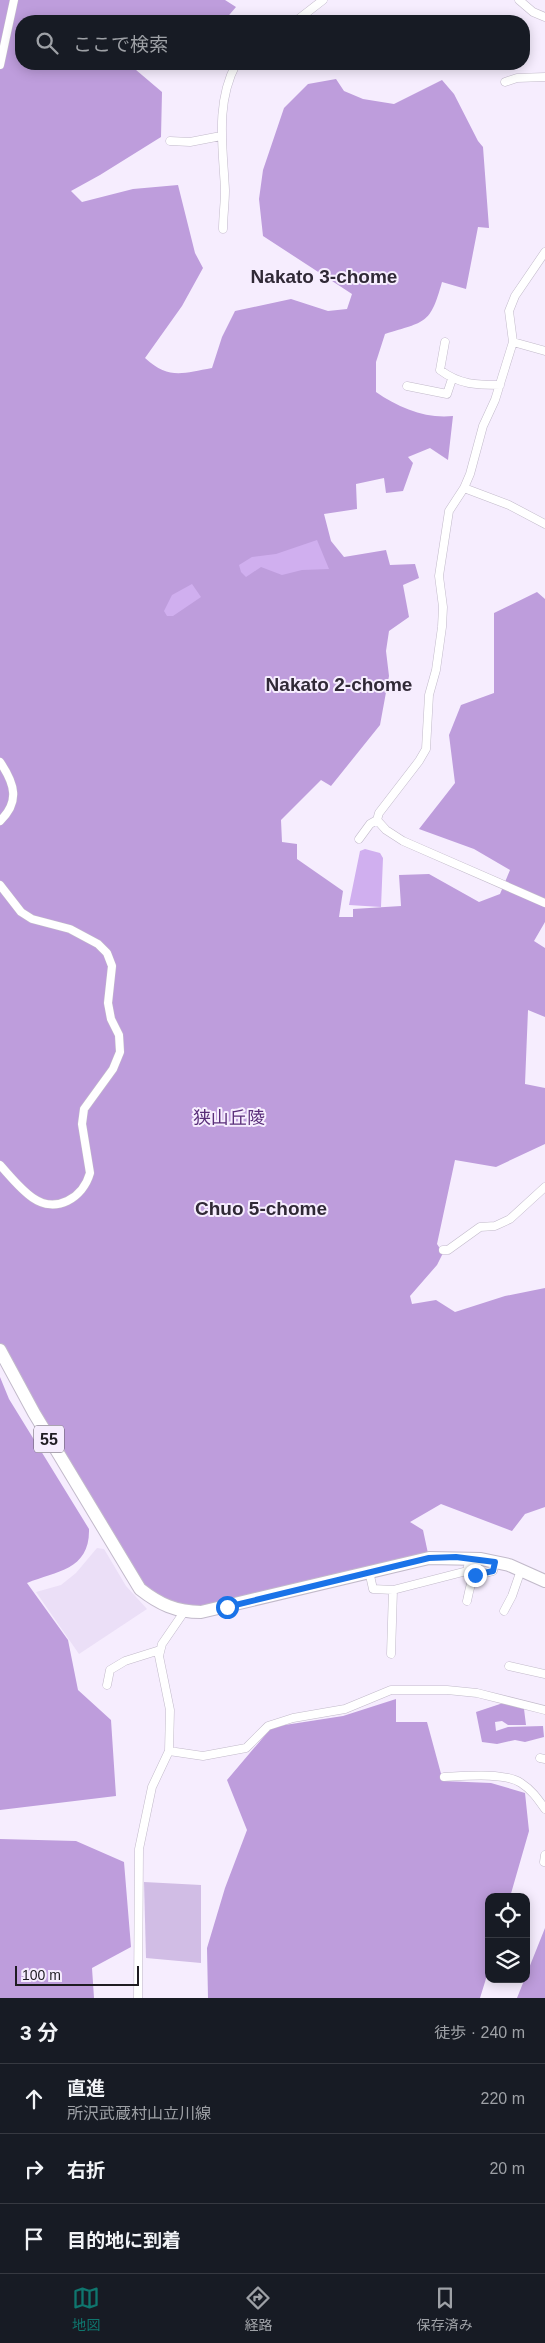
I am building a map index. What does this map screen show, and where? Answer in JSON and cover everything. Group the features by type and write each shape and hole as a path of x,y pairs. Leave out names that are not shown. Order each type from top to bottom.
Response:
{"main road":[{"name":"55","path":"0,1350 34,1413 140,1589 164,1606 184,1612 201,1612 429,1558 470,1558 495,1562 521,1570 545,1581"}],"street":[{"path":"0,65 14,0"},
{"path":"304,15 323,0"},
{"path":"519,0 534,12 545,17"},
{"path":"223,229 225,192 221,136 223,96 233,70"},
{"path":"505,82 514,77 545,77"},
{"path":"170,141 190,142 221,136"},
{"path":"377,820 378,814 419,761 426,748 429,695 436,670 442,621 439,576 450,511 464,488 483,426 500,384 513,342 509,311 515,296 545,252"},
{"path":"445,342 440,370 452,379 467,384 500,384"},
{"path":"513,342 545,351"},
{"path":"407,386 447,394 452,379"},
{"path":"464,488 509,505 545,524"},
{"path":"0,762 8,776 14,797 11,808 0,821"},
{"path":"359,840 370,824 377,820"},
{"path":"377,820 386,830 404,841 545,903"},
{"path":"0,885 26,916 82,935 98,944 107,953 113,974 109,995 109,1011 121,1046 116,1064 84,1109 82,1129 90,1173 88,1181 77,1196 58,1204 40,1202 30,1196 0,1165"},
{"path":"443,1250 448,1250 480,1227 495,1226 510,1219 545,1187"},
{"path":"370,1571 374,1589 393,1590 467,1572 470,1558"},
{"path":"467,1601 472,1579 475,1575 493,1571 495,1562"},
{"path":"504,1611 512,1596 521,1570"},
{"path":"391,1654 393,1590"},
{"path":"138,1998 139,1849 152,1787 169,1751 170,1710 159,1656 162,1644 184,1612"},
{"path":"107,1685 110,1670 125,1661 160,1650"},
{"path":"509,1666 545,1674"},
{"path":"169,1751 203,1756 246,1748 268,1726 293,1718 345,1709 391,1690 447,1690 477,1693 545,1710"},
{"path":"444,1777 490,1776 520,1782 531,1790 545,1809"}],"shaded area":[{"path":"317,540 329,569 302,570 282,575 261,567 246,577 241,572 239,565 252,557 276,554"},
{"path":"192,584 201,597 173,616 167,616 164,611 172,595"},
{"path":"365,849 380,853 383,858 381,907 349,905 360,851"},
{"path":"97,1548 104,1549 126,1586 147,1609 79,1654 36,1592 61,1585 76,1573"},
{"path":"144,1882 201,1885 201,1963 146,1958"}],"green space":[{"name":"狭山丘陵","path":"0,0 225,0 236,7 229,15 15,15 15,70 136,70 162,92 161,137 71,191 82,202 133,189 178,185 195,253 203,268 182,306 145,358 162,370 184,373 212,368 222,337 235,311 291,299 328,311 347,309 352,294 263,236 259,199 263,170 284,108 308,84 336,79 344,91 363,99 394,104 442,80 454,94 478,141 483,147 489,228 478,227 466,289 442,282 430,314 418,323 385,334 376,362 376,392 394,403 413,411 433,416 453,416 448,460 430,448 408,457 413,463 403,491 386,493 384,478 356,484 357,509 324,514 331,541 344,557 386,550 390,565 415,564 419,578 403,585 409,617 389,631 386,651 389,676 380,725 331,786 321,780 281,820 282,842 297,844 297,859 343,891 339,917 353,917 353,909 401,906 399,875 429,874 479,902 500,894 510,870 474,849 419,829 455,783 449,735 461,705 494,693 494,613 537,592 545,599 545,922 534,941 545,948 545,1017 528,1010 525,1084 545,1088 545,1144 496,1167 455,1160 437,1244 443,1253 437,1265 410,1296 412,1304 436,1300 455,1312 505,1296 545,1288 545,1507 525,1514 512,1531 441,1504 410,1522 423,1530 429,1558 201,1612 152,1599 0,1350"},
{"path":"0,1377 9,1399 89,1529 88,1543 78,1561 70,1567 27,1583 68,1640 78,1690 111,1720 116,1796 0,1810"},
{"path":"396,1699 396,1722 427,1722 443,1781 491,1783 525,1793 529,1831 511,1893 485,1893 485,1982 480,1998 208,1998 207,1948 225,1888 247,1830 227,1780 272,1727 343,1716"},
{"path":"503,1703 524,1709 526,1725 508,1725 502,1721 495,1722 496,1731 508,1727 543,1726 544,1737 525,1742 515,1740 497,1744 482,1742 476,1712"},
{"path":"0,1839 76,1841 124,1862 131,1947 92,1968 94,1998 0,1998"},
{"path":"545,1928 545,1998 517,1998 523,1983 530,1983 530,1966"}],"district":[{"name":"Nakato 3-chome","path":"324,276"},
{"name":"Nakato 2-chome","path":"339,684"},
{"name":"Chuo 5-chome","path":"261,1208"}],"route":[{"path":"227,1607 429,1558 456,1557 495,1562 493,1571 475,1575"}]}
